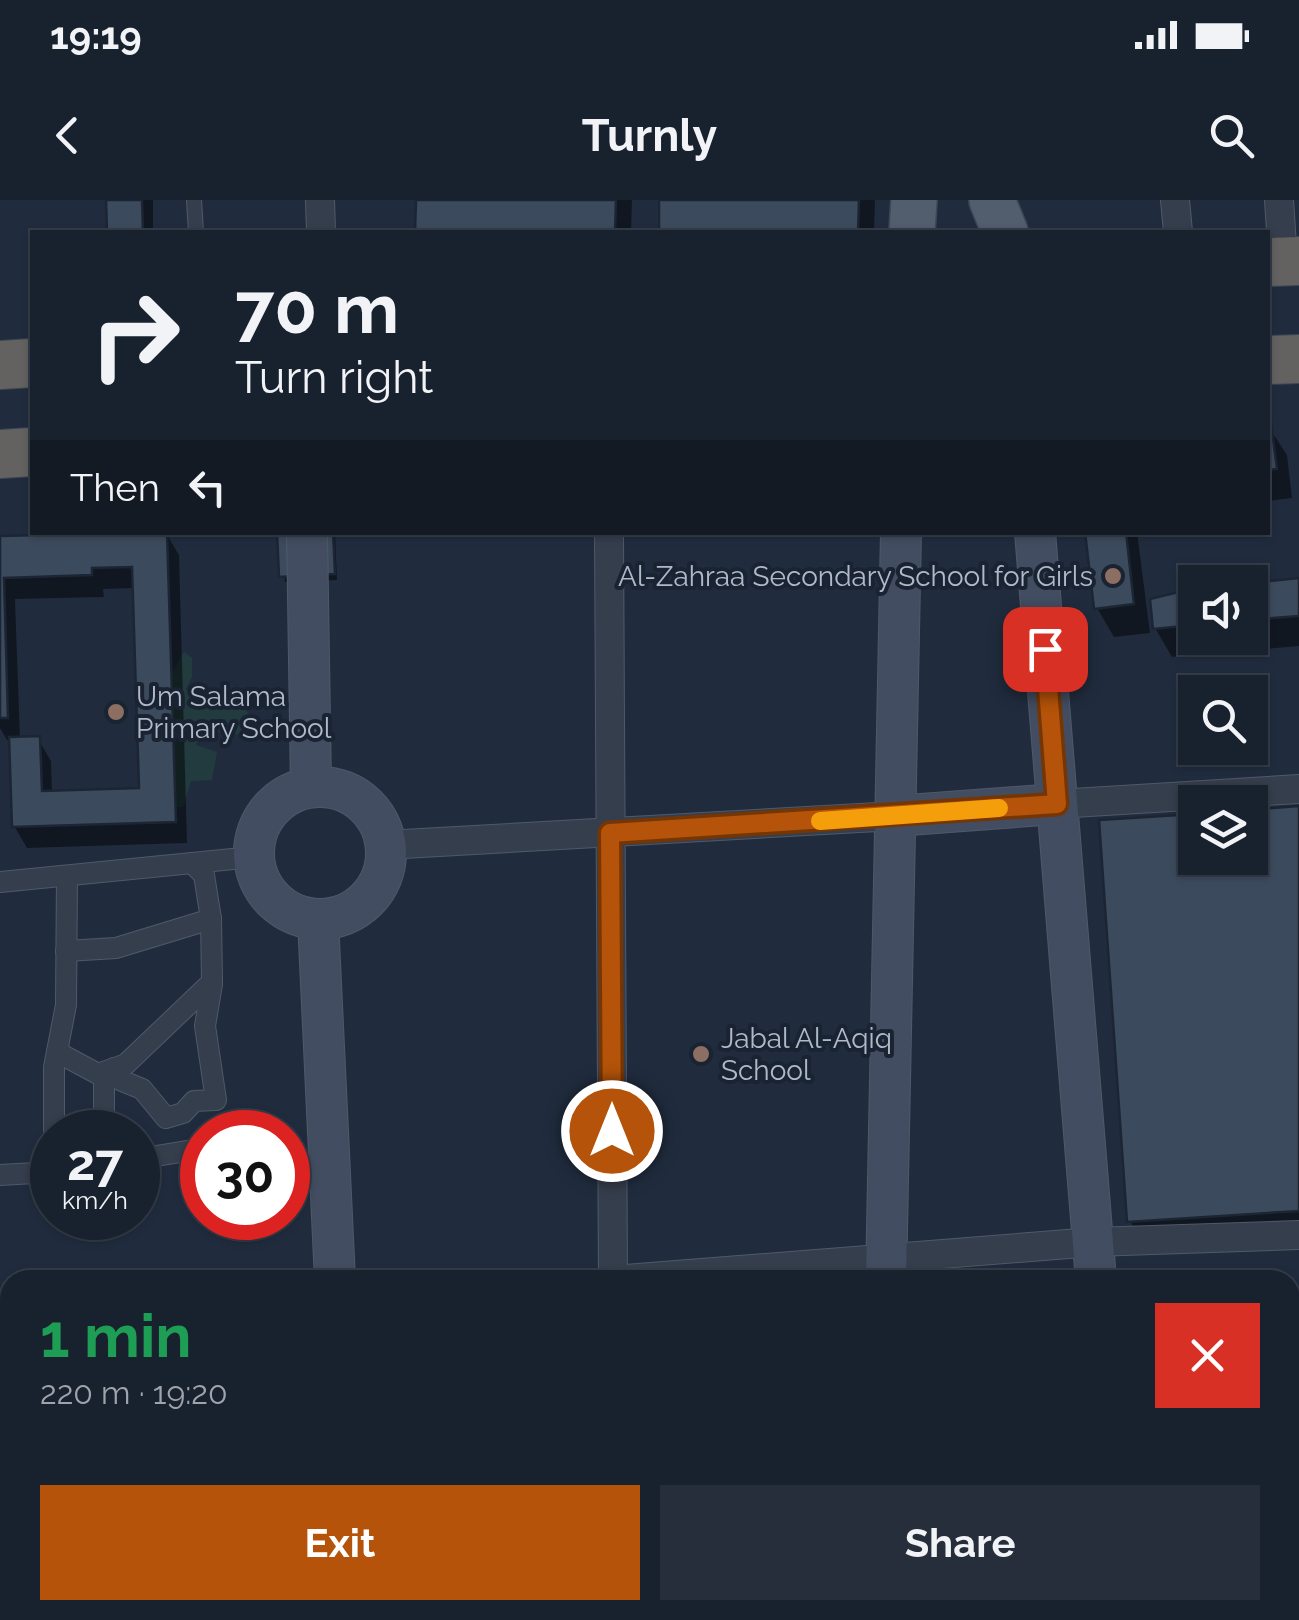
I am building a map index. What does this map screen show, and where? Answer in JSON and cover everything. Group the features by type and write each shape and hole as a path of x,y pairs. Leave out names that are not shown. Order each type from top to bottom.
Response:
{"highway":[{"path":"1270,360 1299,360"},
{"path":"0,365 30,362"},
{"path":"0,454 30,452"}],"main road":[{"path":"912,230 914,200"},
{"path":"992,200 1004,230"},
{"path":"308,535 311,787"},
{"path":"886,1269 901,535"},
{"path":"1036,535 1094,1261"},
{"path":"311,787 330,787 364,803 376,817 386,844 384,871 366,901 352,912 318,920 298,916 266,894 253,857 262,819 292,792 311,787"},
{"path":"895,816 1057,804"},
{"path":"318,920 336,1270"}],"street":[{"path":"320,200 321,230"},
{"path":"1175,200 1178,230"},
{"path":"1279,200 1283,261"},
{"path":"609,535 613,1270"},
{"path":"1057,804 1299,789"},
{"path":"386,844 895,816"},
{"path":"0,882 253,857"},
{"path":"109,1070 120,1080 142,1089 166,1118 184,1112 194,1100 216,1100 206,1026 212,982 211,919 204,874 192,863"},
{"path":"55,1110 57,1052 66,1005 67,876"},
{"path":"66,951 116,948 211,919"},
{"path":"57,1052 98,1074 126,1064 212,982"},
{"path":"106,1110 109,1070"},
{"path":"0,1175 30,1173"},
{"path":"886,1269 1094,1261 1299,1235"}],"lane":[{"path":"194,200 196,230"}],"green space":[{"path":"184,652 192,658 192,677 186,689 196,701 206,702 233,692 251,717 238,735 224,730 208,739 201,735 196,745 217,752 212,780 191,781 183,807 176,807 174,740 185,743 187,736 173,724 172,673"}],"building":[{"path":"106,200 142,200 143,230 107,230"},
{"path":"416,200 616,200 615,230 415,230"},
{"path":"659,200 859,200 858,230 659,230"},
{"path":"1270,423 1277,469 1270,470"},
{"path":"167,535 176,822 12,827 9,737 40,736 42,791 139,788 132,567 92,568 92,575 4,578 8,718 0,718 0,536"},
{"path":"277,535 333,535 335,574 279,577"},
{"path":"1085,535 1126,535 1134,604 1094,609"},
{"path":"1299,578 1299,616 1268,619 1268,581"},
{"path":"1178,592 1178,627 1153,629 1150,599"},
{"path":"1299,806 1299,1211 1127,1222 1099,820 1178,815 1178,875 1268,875 1268,809"}],"slow traffic":[{"path":"820,821 999,808"}],"place":[{"name":"Al-Zahraa Secondary School for Girls","path":"1113,576"},
{"name":"Um Salama Primary School","path":"116,712"},
{"name":"Jabal Al-Aqiq School","path":"701,1054"}],"route":[{"path":"612,1131 610,833 1057,804 1045,649"}]}
